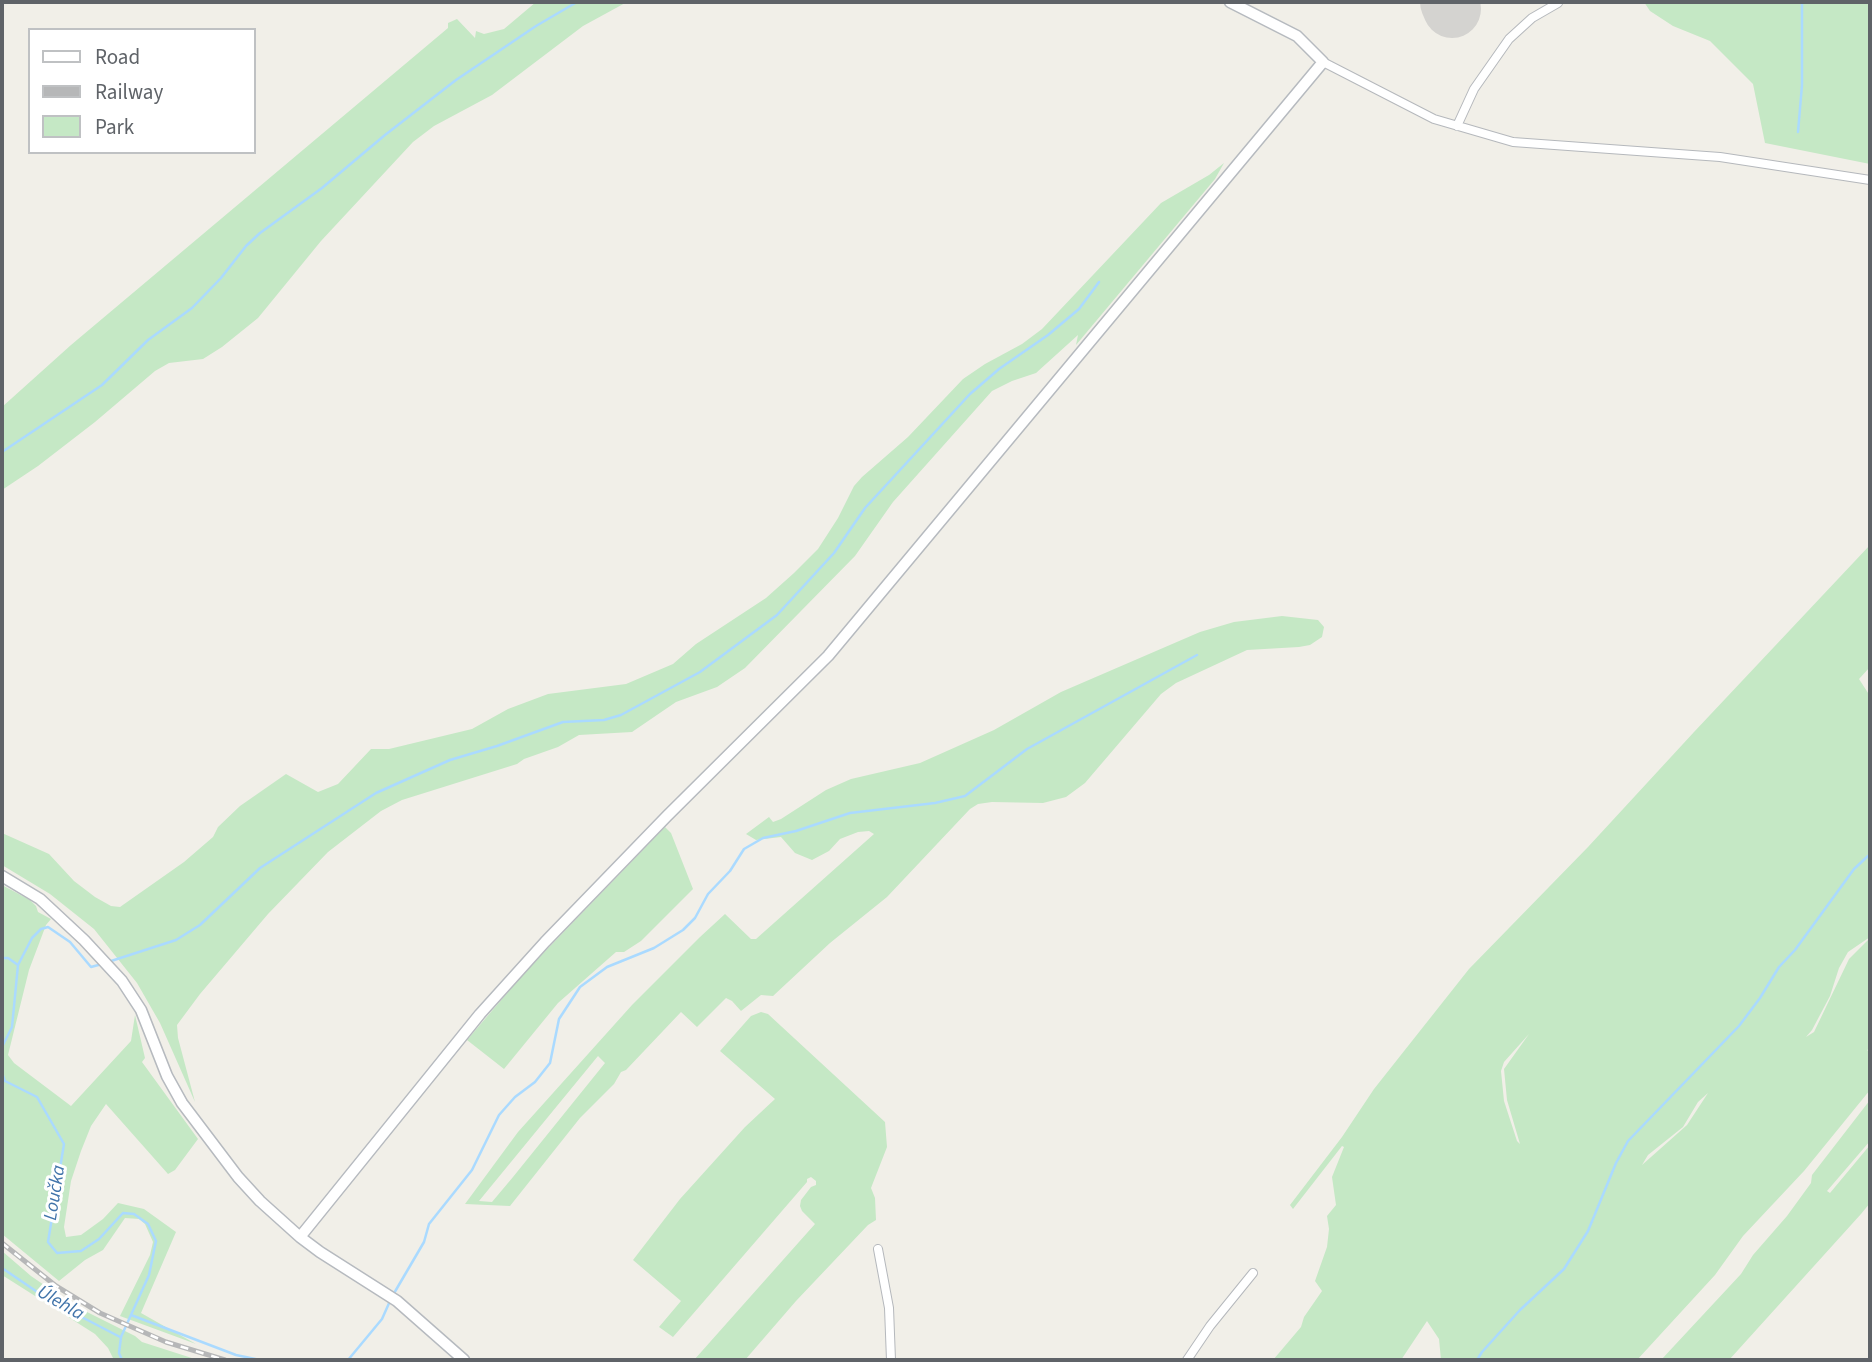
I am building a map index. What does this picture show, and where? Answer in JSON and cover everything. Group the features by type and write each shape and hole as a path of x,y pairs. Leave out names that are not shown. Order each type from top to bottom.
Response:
{"street":[{"path":"1230,2 1297,36 1323,62 1434,119 1513,142 1720,157 1870,180"},
{"path":"1457,126 1474,89 1509,39 1532,19 1558,3"},
{"path":"300,1237 480,1014 526,963 667,816 828,656 1323,62"},
{"path":"2,876 40,899 115,972 141,1010 167,1076 188,1111 247,1187 300,1237 397,1301 464,1360"},
{"path":"878,1249 889,1308 891,1360"},
{"path":"1187,1360 1210,1326 1253,1273"}],"green space":[{"path":"536,2 627,2 583,26 492,95 434,126 413,142 321,241 258,318 222,347 203,359 169,363 155,371 95,422 2,490 2,407 71,345 448,28 448,23 457,19 475,38 476,31 484,34 504,29"},
{"path":"1644,2 1870,2 1870,164 1765,143 1753,84 1710,41 1673,26 1650,11"},
{"path":"1224,163 1215,179 1076,345 1078,335 1036,373 992,391 893,502 855,556 745,668 717,687 676,702 632,732 579,735 517,764 402,800 381,811 328,852 268,914 177,1025 195,1102 160,1023 137,983 94,929 50,894 2,865 2,833 49,854 74,881 95,897 111,906 120,907 184,862 213,837 218,827 240,806 286,774 318,792 338,784 371,749 389,749 472,729 508,709 548,694 626,684 673,664 696,644 766,598 794,573 818,549 854,486 908,437 963,379 1042,329 1161,203"},
{"path":"1870,545 1870,667 1859,679 1870,696 1870,937 1848,952 1839,968 1830,996 1806,1037 1814,1032 1849,959 1870,938 1870,1045 1867,1051 1870,1049 1870,1090 1804,1171 1743,1236 1715,1275 1637,1360 1441,1360 1439,1339 1427,1321 1401,1360 1273,1360 1301,1327 1304,1317 1322,1291 1315,1281 1327,1247 1327,1216 1336,1205 1332,1177 1344,1147 1342,1146 1293,1209 1290,1205 1342,1137 1374,1089 1469,969 1588,847","holes":["1529,1034 1504,1069 1507,1100 1520,1144 1504,1101 1501,1071 1504,1062","1708,1093 1687,1125 1642,1165 1648,1155 1683,1127 1698,1102"]},
{"path":"1282,616 1318,620 1324,627 1322,637 1310,645 1247,650 1176,683 1161,694 1085,783 1066,797 1043,803 992,802 978,804 970,809 887,897 830,943 773,996 761,995 741,1011 726,998 697,1027 681,1012 580,1118 510,1206 465,1204 518,1132 632,1005 725,914 751,939 756,939 874,834 869,831 858,832 840,839 829,851 812,860 795,853 781,837 756,840 746,834 769,817 773,822 781,819 826,790 851,779 920,763 994,730 1061,692 1200,632 1234,622","holes":["598,1056 605,1063 492,1202 479,1201"]},
{"path":"665,827 671,833 693,889 641,941 624,952 616,952 558,1003 504,1069 467,1040 526,971"},
{"path":"2,885 30,900 38,912 51,919 46,925 29,970 8,1055 14,1063 71,1106 131,1041 135,1015 145,1058 142,1062 198,1139 175,1170 168,1174 106,1104 91,1126 81,1151 71,1181 64,1227 66,1237 81,1235 103,1219 118,1203 144,1209 176,1232 141,1313 196,1344 120,1316 150,1255 153,1242 145,1224 139,1219 125,1218 103,1250 85,1260 59,1281 2,1234"},
{"path":"761,1012 768,1014 885,1122 887,1147 871,1188 875,1198 876,1220 868,1225 796,1301 745,1360 694,1360 815,1224 800,1206 801,1200 811,1187 816,1185 816,1181 811,1177 673,1337 659,1327 681,1301 633,1260 680,1199 745,1127 775,1099 720,1051 751,1016"},
{"path":"1870,1100 1870,1141 1827,1191 1830,1193 1870,1145 1870,1203 1729,1360 1661,1360 1741,1274 1753,1255 1787,1216 1811,1183 1812,1175"},
{"path":"2,1251 31,1276 73,1305 142,1342 198,1360 114,1360 108,1348 95,1334 2,1275"}],"waterway":[{"path":"2,452 102,385 148,340 192,308 260,233 322,188 385,135 456,80 577,2"},
{"path":"1798,132 1802,85 1802,2"},
{"path":"108,962 176,940 200,925 260,868 376,793 450,760 563,722 604,720 621,715 700,672 777,615 834,553 865,508 970,394 1079,309 1099,282"},
{"path":"393,1295 424,1242 429,1224 472,1170 499,1115 515,1097 535,1082 550,1063 559,1019 580,987 607,967 654,948 683,930 695,918 708,894 730,871 744,849 763,838 796,831 850,813 935,803 965,796 1027,749 1197,655"},
{"path":"1477,1360 1520,1310 1564,1269 1588,1231 1628,1141 1739,1026 1779,967 1795,950 1854,869 1868,856"},
{"path":"18,965 32,938 41,929 48,927 70,942 91,967 102,964"},
{"name":"Loučka","path":"2,958 8,958 18,965 12,1027 2,1047"},
{"name":"Loučka","path":"2,1073 5,1081 37,1097 64,1144 48,1242 57,1253 81,1251 99,1239 123,1213 134,1214 148,1224 156,1241 149,1275 121,1337 119,1353 122,1360"},
{"name":"Úlehla","path":"2,1268 49,1300 120,1337"},
{"path":"348,1360 382,1319 390,1301"},
{"path":"131,1315 236,1355 260,1360"}],"runway":[{"path":"1449,2 1452,9"}],"railway":[{"path":"2,1243 56,1286 100,1313 166,1342 225,1360"}]}
